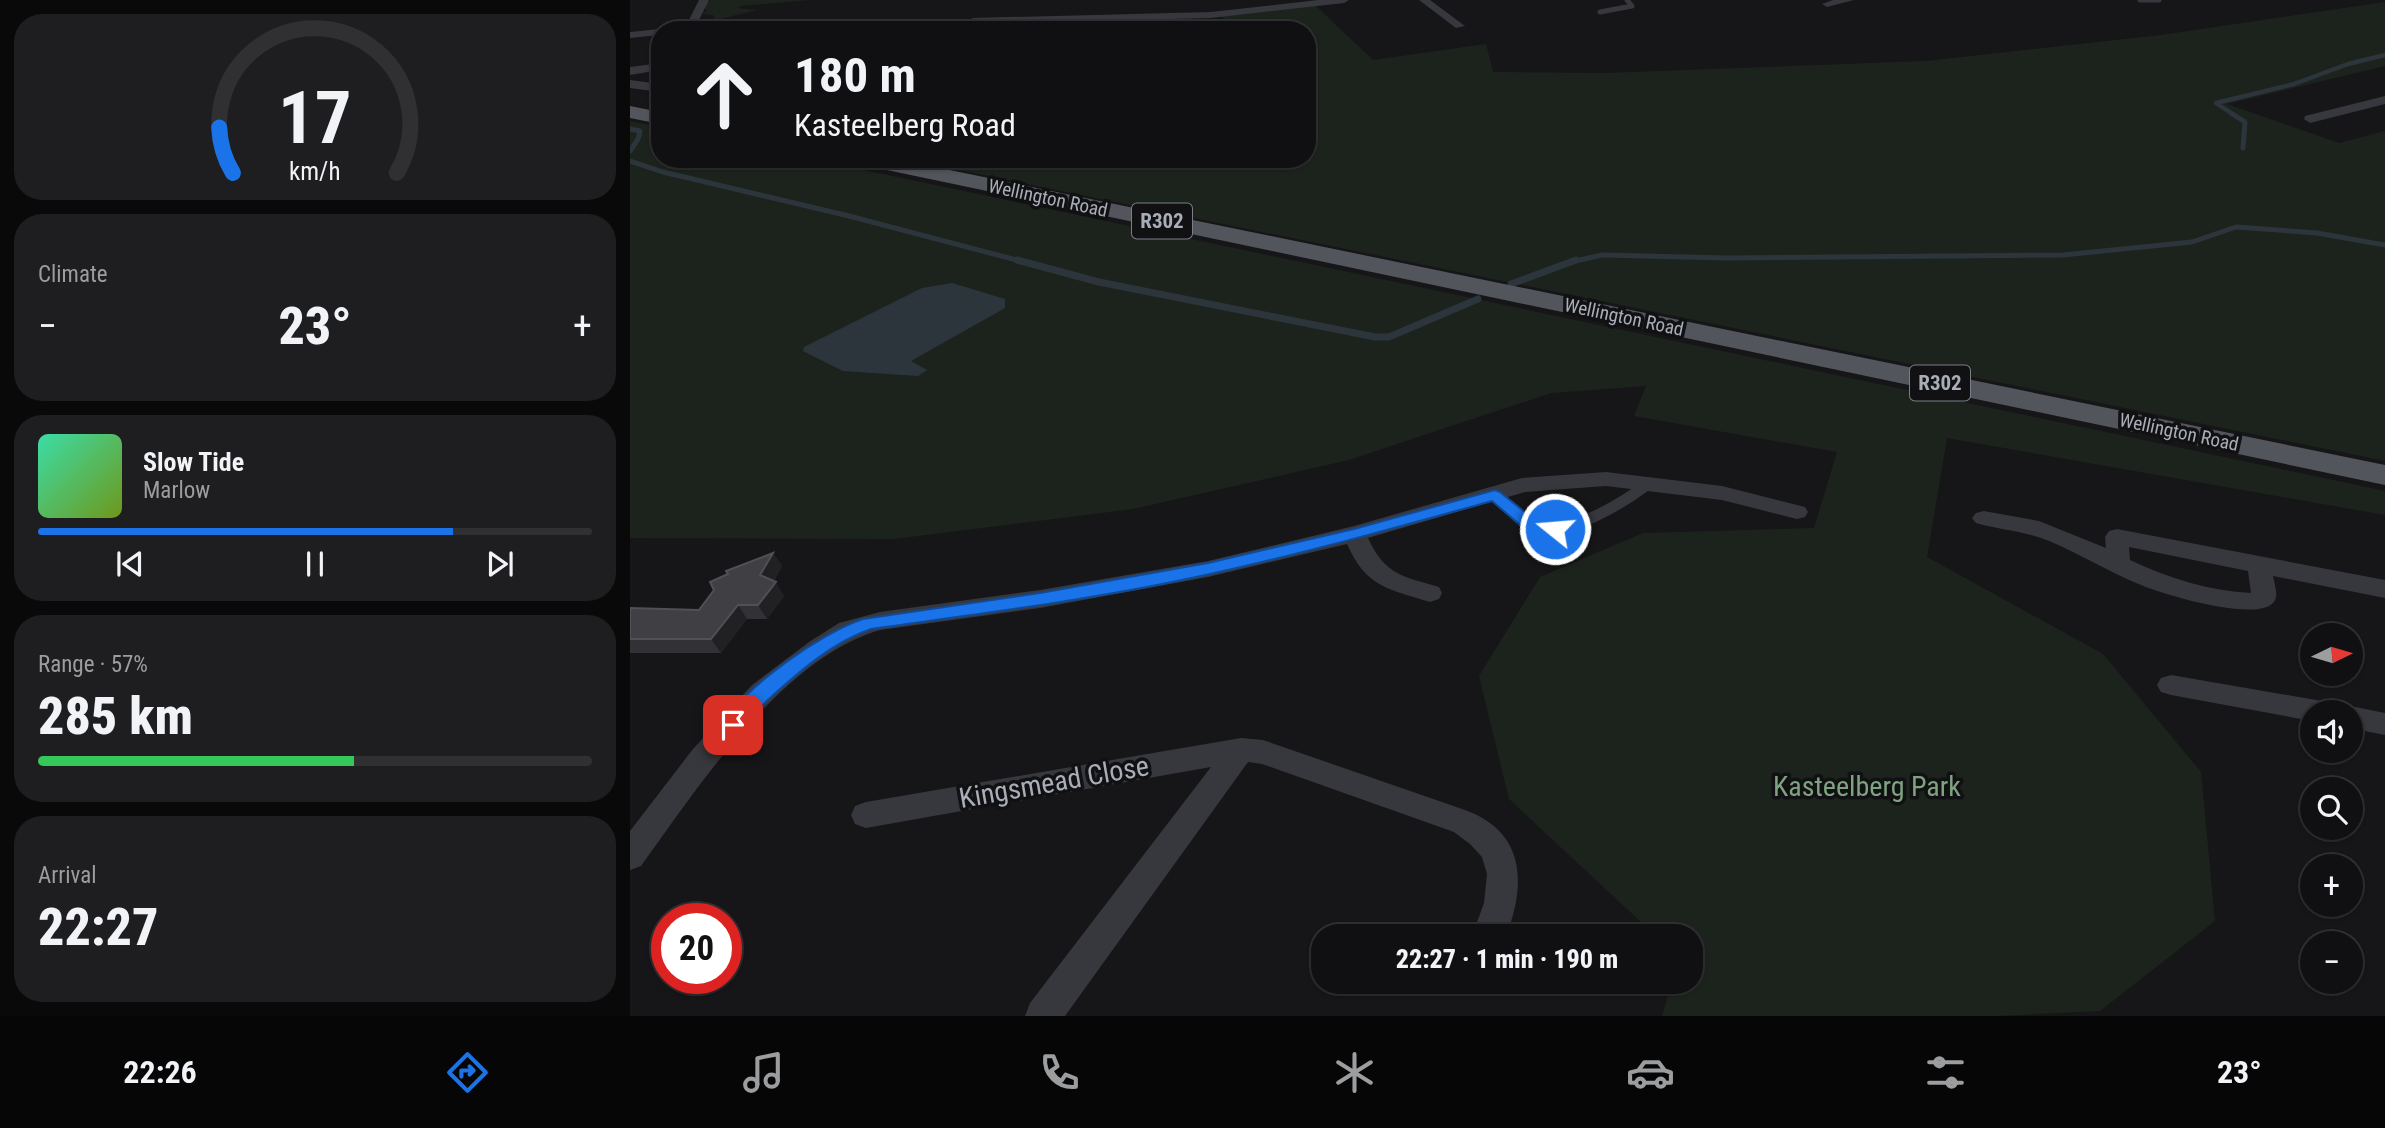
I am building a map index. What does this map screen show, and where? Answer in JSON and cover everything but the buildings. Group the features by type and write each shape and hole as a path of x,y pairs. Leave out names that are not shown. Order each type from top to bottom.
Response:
{"main road":[{"path":"630,112 651,116"},
{"name":"Wellington Road","path":"906,168 2385,475"}],"street":[{"path":"691,21 704,0"},
{"path":"973,21 1211,15 1277,4 1344,0"},
{"path":"1424,0 1460,26"},
{"path":"1827,4 1849,0"},
{"path":"1003,20 1013,8"},
{"path":"630,35 651,33"},
{"path":"630,71 651,68"},
{"path":"630,84 651,87"},
{"path":"2310,119 2385,100"},
{"path":"630,856 703,757 762,693 838,635 869,623 1040,599 1208,569 1354,534 1495,495 1511,487 1533,483 1606,479 1722,493 1797,512"},
{"path":"1984,518 2031,526 2168,586 2255,602 2264,597 2259,564"},
{"path":"1354,534 1373,572 1385,579 1430,593"},
{"path":"2119,563 2117,537 2385,589"},
{"path":"2171,685 2300,708"},
{"path":"2363,720 2385,724"},
{"path":"1043,1016 1241,750"},
{"name":"Kingsmead Close","path":"866,815 1241,750 1281,757 1465,823 1480,833 1492,845 1504,875 1503,900 1494,924"}],"lane":[{"path":"1600,12 1632,6 1628,0"},
{"path":"2140,0 2159,0"},
{"path":"1495,495 1532,526 1548,530 1562,527 1630,499 1648,484"}],"green space":[{"path":"711,0 809,0 741,6 737,8 757,10 715,19 713,15 702,14 707,11 703,6"},
{"path":"2385,2 2385,66 2227,104 2339,143 2385,131 2385,461 949,168 1316,168 1316,21 1225,21 1221,16 1315,5 1373,60 1486,44 1493,72 1605,73 1926,61 2161,35"},
{"name":"Kasteelberg Park","path":"630,121 651,125 651,168 854,168 2385,491 2385,515 1947,438 1927,557 2103,654 2201,772 2215,921 2100,1011 1997,1016 1662,1016 1668,994 1703,994 1703,924 1643,924 1509,799 1479,676 1540,577 1643,533 1814,528 1837,452 1634,416 1646,386 1551,393 1349,460 1133,509 894,539 630,538"}],"shaded area":[{"path":"952,283 1005,299 1005,308 911,361 927,370 918,376 843,371 803,351 804,347 922,288"}],"waterway":[{"path":"2231,113 2216,103 2294,84 2348,64 2385,55"},
{"path":"2231,113 2245,122 2243,148"},
{"path":"630,129 640,131 639,136"},
{"path":"630,151 638,139"},
{"path":"630,161 663,172 849,216 1024,262"},
{"path":"1571,262 1602,255 1728,258 2063,255 2192,242 2236,227 2317,233 2385,245"},
{"path":"1017,260 1099,282 1375,337 1389,337 1478,299"},
{"path":"1511,284 1576,260"}],"route":[{"path":"733,725 762,693 818,649 838,635 869,623 1040,599 1208,569 1405,521 1461,502 1495,495 1532,526 1555,529"}]}
